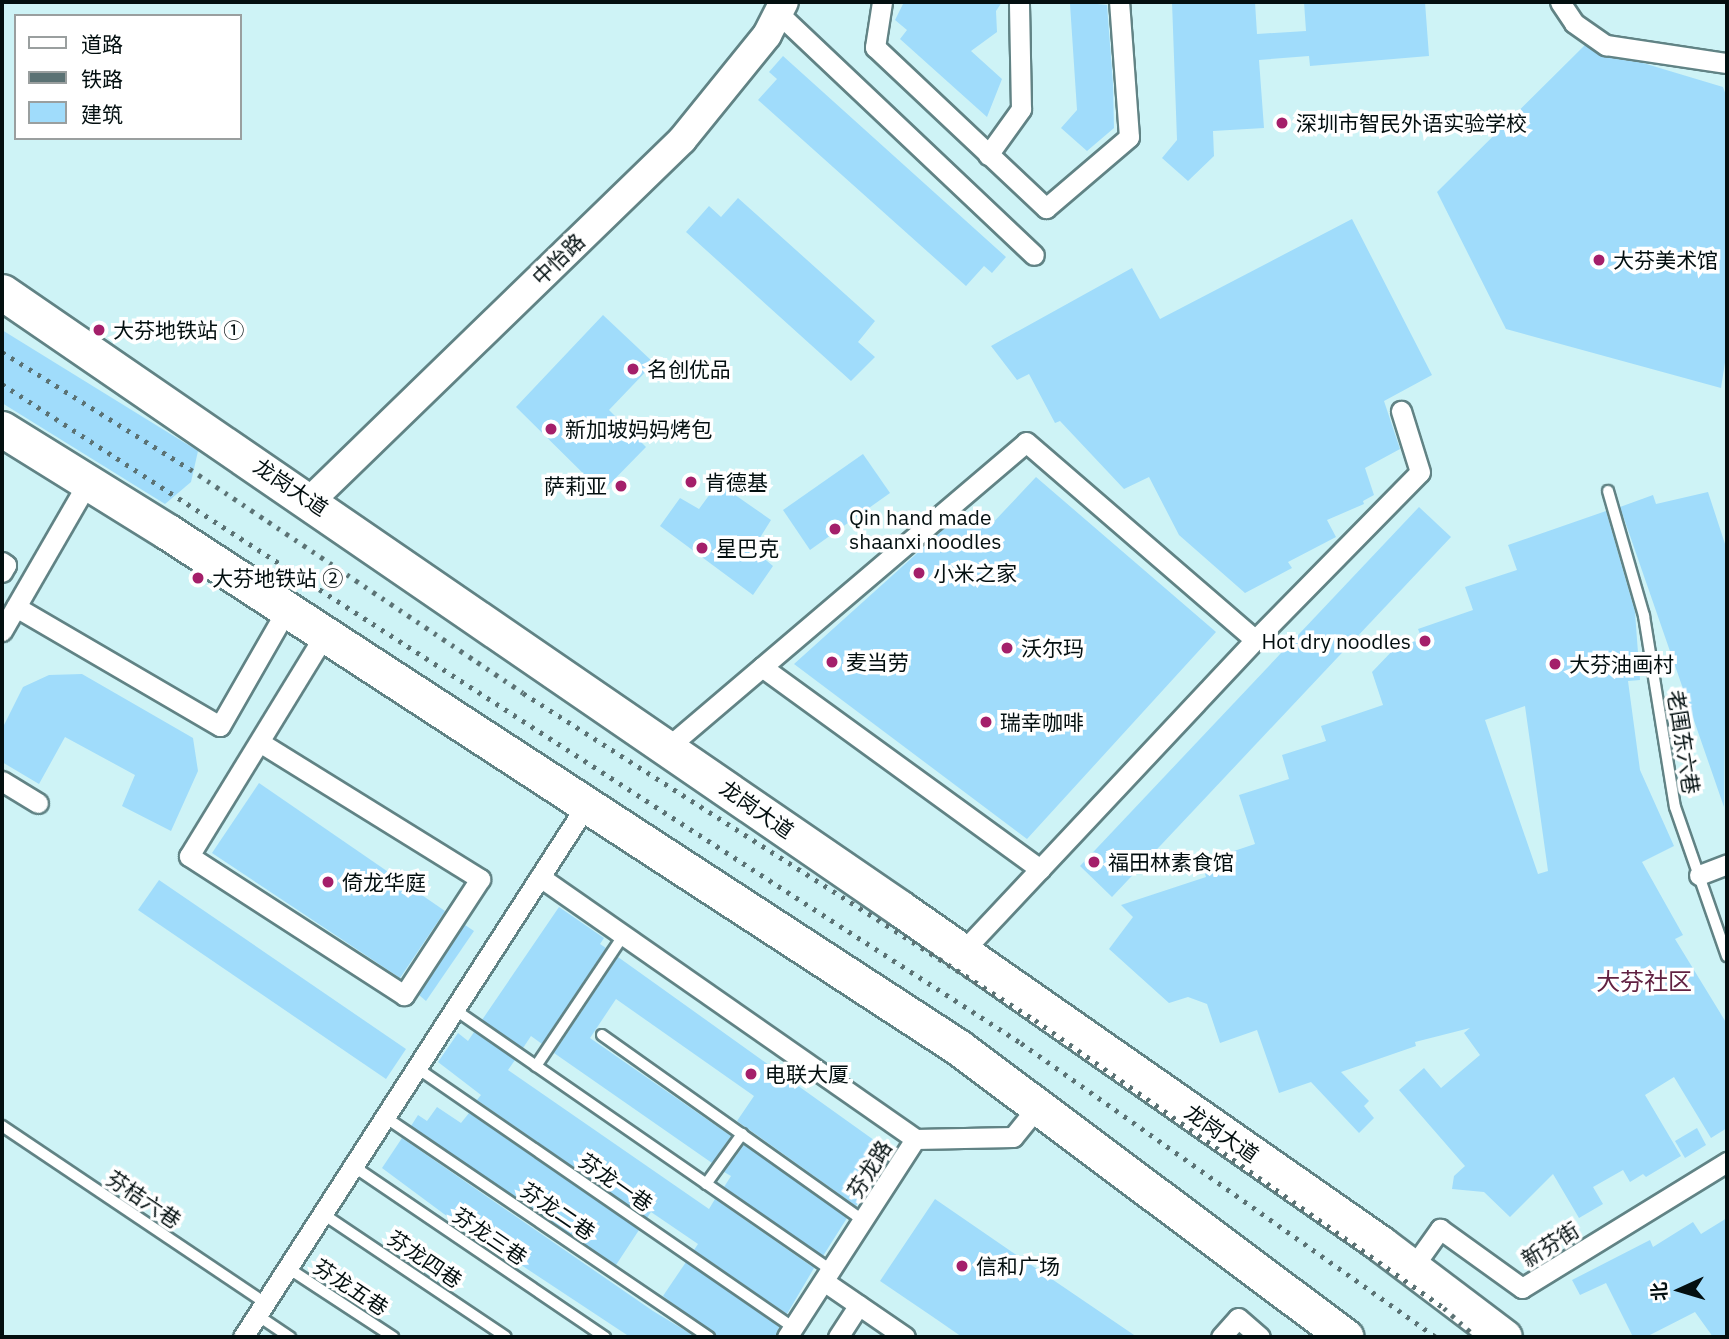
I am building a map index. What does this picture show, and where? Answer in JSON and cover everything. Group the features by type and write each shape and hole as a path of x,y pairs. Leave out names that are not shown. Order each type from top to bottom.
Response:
{"highway":[{"name":"龙岗大道","path":"2,292 311,500 668,747 1413,1267 1504,1337"},
{"path":"2,429 286,608 958,1047 1320,1325 1345,1337"}],"street":[{"path":"882,2 874,47 1046,208 1129,137 1119,2"},
{"path":"988,155 1021,109 1019,2"},
{"path":"1560,2 1573,23 1606,45 1727,63"},
{"path":"781,7 1034,255"},
{"name":"中怡路","path":"311,500 682,140 767,35 781,7"},
{"path":"962,952 1255,640 1420,472 1401,411"},
{"path":"668,747 1026,442 1255,640"},
{"path":"2,631 89,482"},
{"path":"2,562 6,565 2,572"},
{"path":"16,607 220,726 286,608"},
{"path":"261,743 481,878 404,995 189,856 261,743 325,634"},
{"path":"762,667 1040,869"},
{"path":"2,781 38,803"},
{"path":"243,1337 587,804"},
{"path":"1699,875 1727,864"},
{"path":"540,877 915,1139"},
{"name":"芬龙路","path":"790,1333 915,1139 1013,1137 1037,1107"},
{"name":"新芬街","path":"1413,1267 1440,1229 1522,1288 1727,1162"},
{"path":"828,1277 859,1305 905,1337"},
{"path":"838,1337 859,1305"},
{"path":"1221,1337 1238,1318 1260,1337"}],"lane":[{"name":"老围东六巷","path":"1608,491 1644,616 1675,807 1727,956"},
{"path":"536,1066 623,936"},
{"path":"454,1009 706,1184 828,1277"},
{"path":"602,1035 864,1221"},
{"name":"芬龙一巷","path":"417,1068 790,1333"},
{"name":"芬龙二巷","path":"385,1117 709,1337"},
{"name":"芬桔六巷","path":"2,1126 261,1309 290,1337"},
{"path":"706,1184 742,1135"},
{"name":"芬龙三巷","path":"354,1166 605,1337"},
{"name":"芬龙四巷","path":"323,1214 506,1337"},
{"name":"芬龙五巷","path":"288,1268 393,1337"}],"building":[{"path":"904,2 1002,2 996,11 997,32 971,51 1002,79 987,117 900,39 907,30 895,20"},
{"path":"1078,2 1107,5 1113,84 1114,128 1087,151 1061,128 1077,110 1070,4"},
{"path":"1172,2 1255,2 1257,34 1306,31 1304,2 1425,2 1429,56 1310,66 1309,56 1259,60 1264,128 1213,131 1214,156 1188,181 1162,158 1177,140"},
{"name":"大芬美术馆","path":"1585,45 1604,57 1643,63 1723,87 1727,98 1727,350 1721,388 1506,329 1437,192"},
{"path":"783,56 1006,257 992,273 984,266 966,286 758,100 777,79 769,72"},
{"path":"738,198 875,321 858,342 875,357 851,381 686,232 709,206 721,217"},
{"path":"1352,219 1432,375 1384,401 1400,449 1365,468 1374,495 1363,501 1364,504 1327,520 1336,537 1288,562 1292,568 1245,593 1179,535 1149,477 1124,489 1060,421 1055,423 1029,374 1017,380 991,346 1132,268 1160,319"},
{"path":"603,315 654,363 609,410 646,447 602,492 516,407"},
{"path":"2,330 198,451 191,482 165,504 2,403"},
{"path":"863,454 890,493 810,550 783,510"},
{"name":"沃尔玛","path":"1036,477 1216,632 1027,839 794,664 964,511 988,528"},
{"path":"718,483 771,520 753,549 773,566 753,595 660,526 680,498 699,509"},
{"path":"1708,492 1727,550 1724,807 1620,507 1653,495 1656,504"},
{"path":"1419,507 1451,537 1112,897 1080,866"},
{"path":"1606,511 1635,612 1640,680 1628,681 1640,770 1674,846 1642,862 1683,935 1675,939 1727,1024 1727,1128 1711,1138 1674,1077 1645,1095 1681,1156 1646,1177 1643,1174 1630,1182 1623,1170 1593,1187 1603,1204 1579,1218 1553,1174 1510,1217 1484,1192 1452,1189 1454,1176 1465,1166 1399,1090 1424,1068 1441,1088 1480,1055 1464,1033 1470,1028 1415,1042 1416,1046 1341,1072 1369,1101 1364,1106 1374,1118 1359,1133 1311,1082 1279,1093 1257,1030 1220,1043 1207,1004 1188,997 1169,1003 1109,949 1133,917 1121,905 1206,877 1201,862 1255,844 1239,795 1289,779 1282,755 1326,741 1321,726 1383,705 1372,672 1395,648 1422,639 1418,629 1473,610 1465,587 1517,570 1508,545","holes":["1525,706 1548,871 1538,874 1485,720"]},
{"path":"82,674 193,738 198,771 171,831 122,806 135,775 65,737 39,784 2,762 2,729 23,687 49,675"},
{"name":"倚龙华庭","path":"259,783 445,911 400,978 212,853"},
{"path":"159,880 406,1049 386,1079 138,910"},
{"path":"559,907 604,938 600,944 606,948 542,1044 531,1036 523,1048 482,1020"},
{"path":"465,925 474,931 426,1001 419,995"},
{"name":"电联大厦","path":"618,957 892,1153 856,1206 737,1121 754,1096 616,999 590,1038 731,1136 712,1163 554,1053"},
{"path":"474,1032 515,1060 508,1070 709,1209 715,1199 814,1268 787,1314 694,1250 698,1244 651,1212 647,1218 477,1100 481,1095 438,1062 458,1033 468,1041"},
{"path":"437,1107 461,1123 469,1113 639,1230 616,1265 411,1126 418,1115 427,1121"},
{"path":"1697,1128 1706,1145 1685,1158 1675,1141"},
{"path":"402,1138 653,1311 696,1337 630,1337 444,1214 382,1168"},
{"path":"744,1145 847,1218 823,1256 724,1187 731,1176 724,1172"},
{"name":"信和广场","path":"935,1199 1137,1337 962,1337 880,1281"},
{"path":"1727,1218 1727,1337 1713,1337 1695,1312 1646,1337 1633,1337 1606,1283 1580,1295 1572,1280 1650,1240 1653,1247 1693,1222 1701,1234"},
{"path":"686,1262 779,1327 775,1337 716,1337 663,1296"}],"railway":[{"path":"2,352 190,469 523,693 1035,1020 1444,1308 1476,1337"},
{"path":"2,384 1021,1043 1436,1337"}],"place":[{"name":"深圳市智民外语实验学校","path":"1282,123"},
{"name":"大芬美术馆","path":"1599,260"},
{"name":"大芬地铁站 ①","path":"99,330"},
{"name":"名创优品","path":"633,369"},
{"name":"新加坡妈妈烤包","path":"551,429"},
{"name":"肯德基","path":"691,482"},
{"name":"萨莉亚","path":"621,486"},
{"name":"Qin hand made shaanxi noodles","path":"835,529"},
{"name":"星巴克","path":"702,548"},
{"name":"小米之家","path":"919,573"},
{"name":"大芬地铁站 ②","path":"198,578"},
{"name":"Hot dry noodles","path":"1425,641"},
{"name":"沃尔玛","path":"1007,648"},
{"name":"麦当劳","path":"832,662"},
{"name":"大芬油画村","path":"1555,664"},
{"name":"瑞幸咖啡","path":"986,722"},
{"name":"福田林素食馆","path":"1094,862"},
{"name":"倚龙华庭","path":"328,882"},
{"name":"电联大厦","path":"751,1074"},
{"name":"信和广场","path":"962,1266"}],"district":[{"name":"大芬社区","path":"1644,982"}]}
